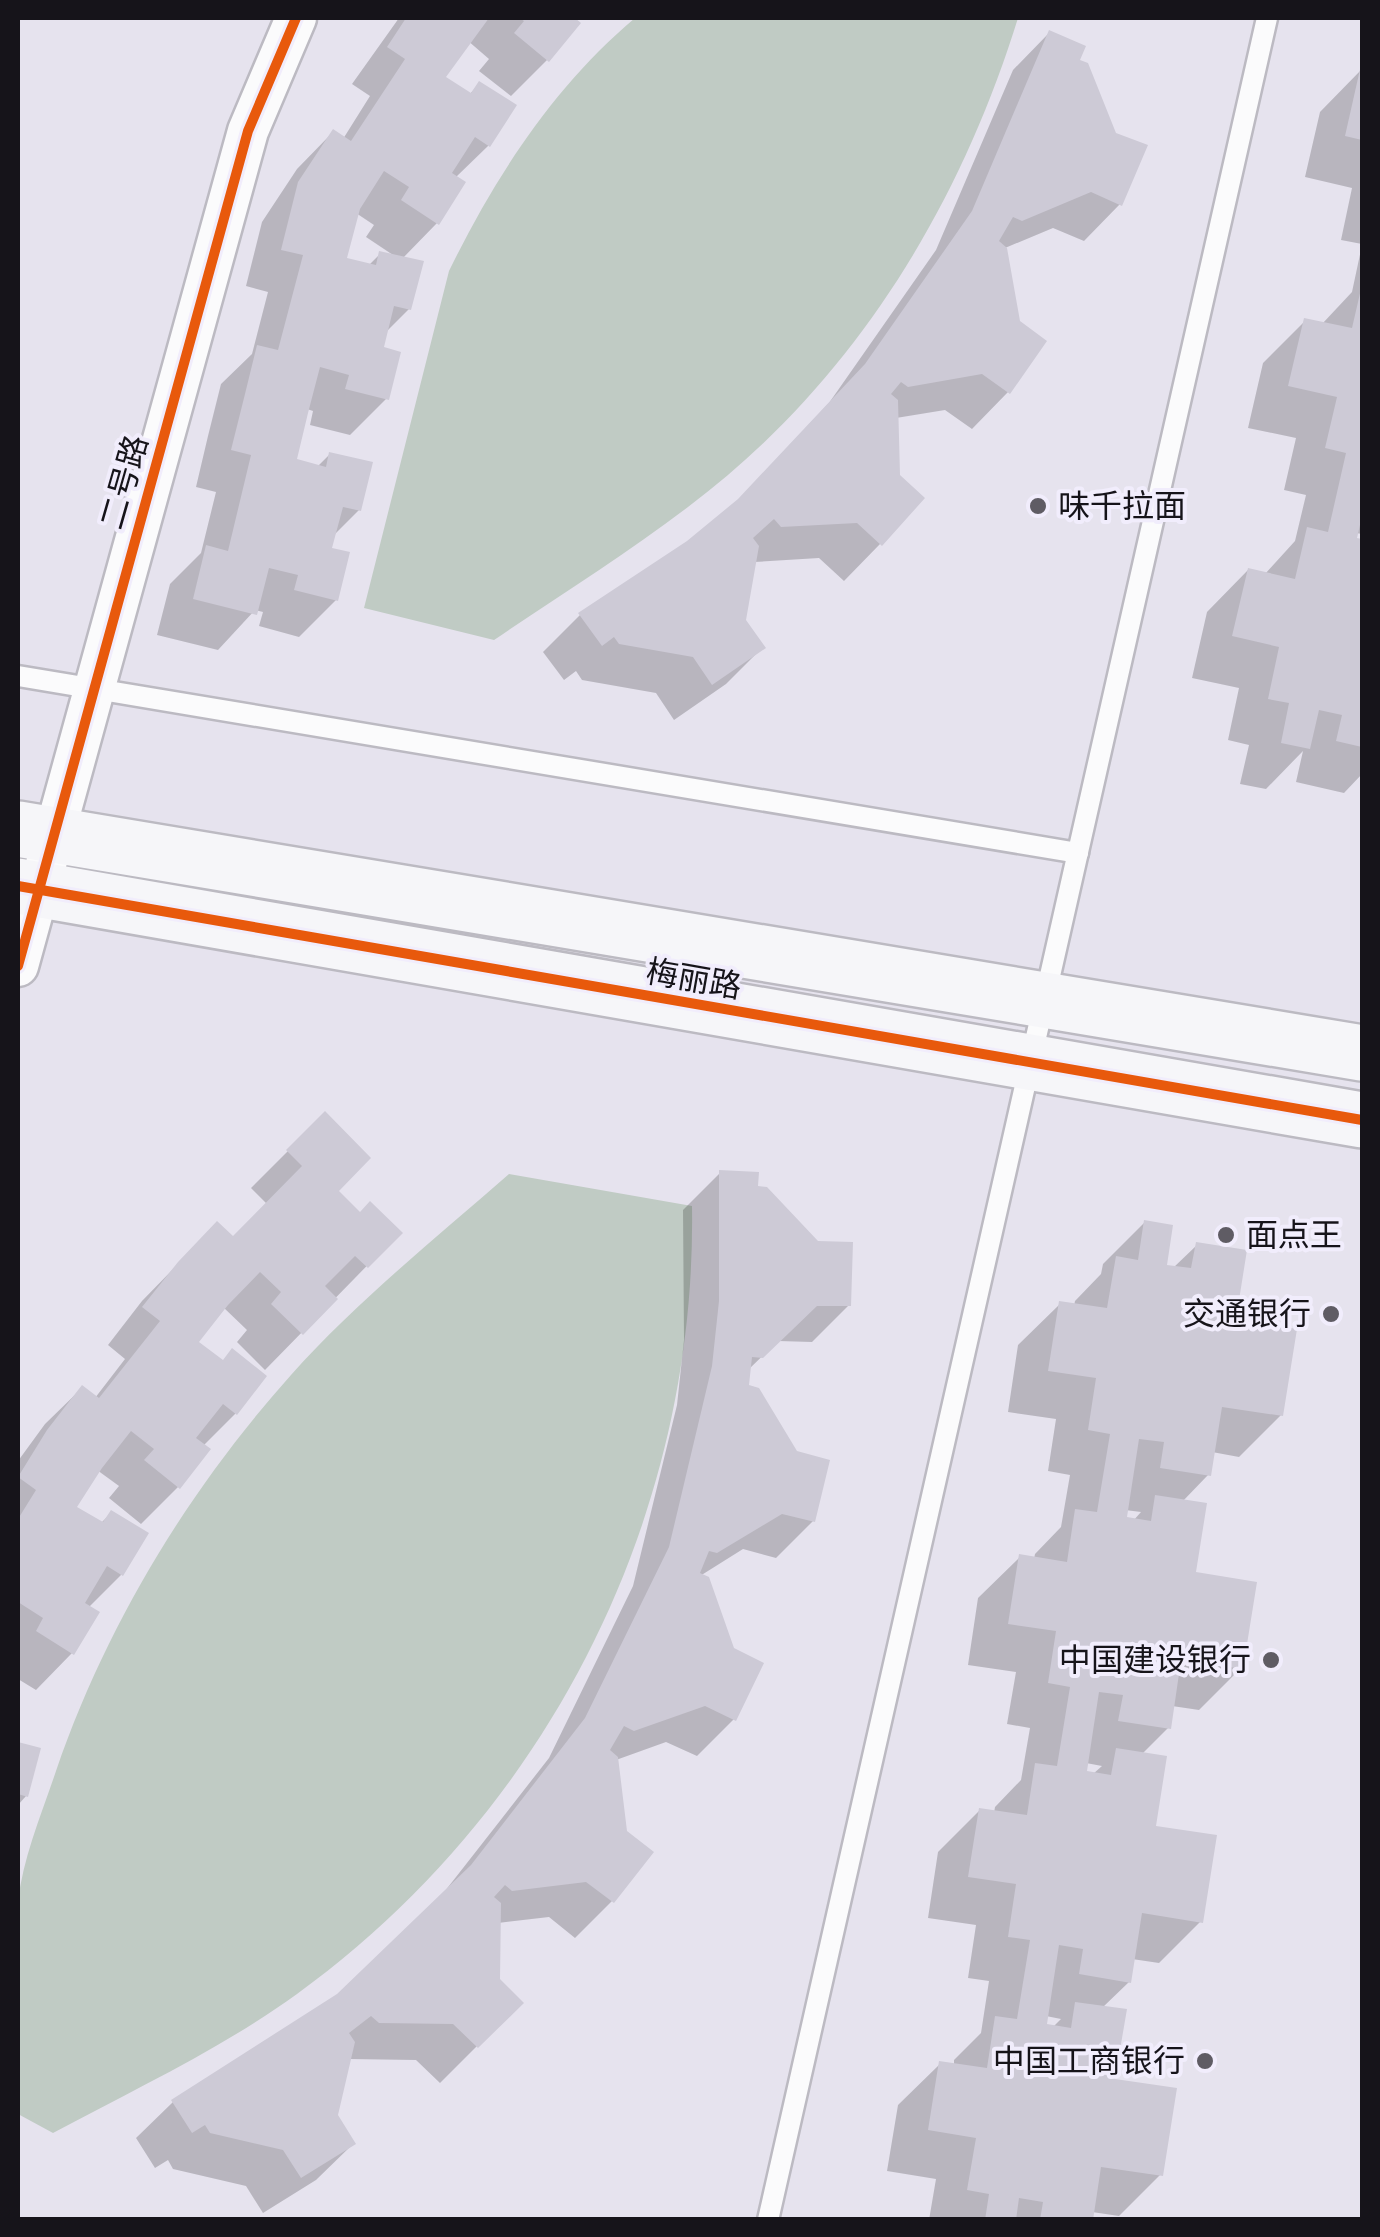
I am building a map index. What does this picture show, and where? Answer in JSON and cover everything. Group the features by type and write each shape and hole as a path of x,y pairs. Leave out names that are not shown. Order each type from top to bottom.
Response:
{"street":[{"name":"二号路","path":"18,966 35,832 93,689 248,131 289,20"},
{"name":"梅丽路","path":"35,832 1362,1052"},
{"name":"梅丽路","path":"28,888 1362,1120"}],"lane":[{"path":"768,2220 1267,18"},
{"path":"18,676 1078,853"}],"shaded area":[{"path":"635,18 1018,18 994,89 964,158 931,224 892,288 800,406 747,459 665,524 494,640 364,608 449,271 486,201 529,135 578,73"},
{"path":"509,1174 692,1206 687,1322 668,1435 635,1544 590,1648 534,1747 465,1838 386,1921 268,2014 177,2068 53,2133 18,2114 17,1910 34,1835 99,1664 185,1512 254,1419 343,1322"}],"building":[{"path":"406,18 489,18 446,77 471,93 479,81 517,105 490,147 475,137 452,173 466,182 439,225 401,200 409,187 384,171 360,209 347,258 376,265 379,251 424,261 411,310 394,306 384,347 401,352 389,400 345,389 349,375 320,367 308,413 297,459 326,467 329,452 373,462 361,511 343,507 332,548 350,552 338,601 294,590 298,575 269,568 257,615 193,599 206,545 228,551 251,455 231,450 257,345 278,350 303,255 281,250 298,182 333,129 351,141 405,59 387,47"},
{"path":"519,18 575,18 581,23 549,62 514,33 524,21"},
{"path":"1049,30 1086,46 1080,60 1088,63 1116,133 1148,145 1122,206 1091,192 1022,221 1013,217 999,241 1007,248 1020,321 1047,341 1010,394 982,374 908,387 901,382 891,394 898,400 900,475 925,498 882,546 857,523 781,527 774,519 753,538 759,546 746,620 766,648 712,685 693,657 619,644 614,637 602,646 578,613 687,541 738,499 865,364 972,211"},
{"path":"1362,65 1362,140 1345,136"},
{"path":"1361,289 1362,516 1357,538 1362,539 1362,747 1336,741 1342,715 1319,710 1310,749 1281,743 1289,703 1268,699 1279,647 1232,636 1248,568 1295,579 1307,527 1328,532 1346,453 1325,448 1337,397 1288,386 1304,318 1352,328"},
{"path":"325,1111 371,1158 339,1191 360,1212 370,1201 403,1233 368,1268 355,1256 325,1286 338,1299 303,1335 271,1304 281,1292 260,1272 199,1342 223,1360 232,1348 267,1376 237,1415 223,1404 196,1438 211,1449 180,1489 144,1460 154,1449 131,1431 102,1468 77,1507 103,1522 111,1510 149,1533 123,1576 107,1566 85,1603 100,1612 74,1655 36,1631 43,1618 18,1602 18,1519 36,1490 18,1477 47,1430 82,1385 99,1398 160,1321 142,1307 178,1262 217,1221 233,1236 302,1166 286,1150"},
{"path":"719,1170 759,1172 758,1186 767,1187 818,1241 853,1242 851,1306 817,1306 763,1358 752,1357 749,1385 759,1388 797,1451 830,1460 815,1522 782,1514 717,1553 709,1551 700,1573 709,1577 734,1648 764,1663 736,1721 705,1706 634,1731 624,1726 610,1750 618,1757 627,1831 654,1852 614,1903 586,1882 512,1891 505,1885 494,1897 501,1903 500,1979 524,2003 478,2048 453,2024 379,2023 371,2016 349,2033 355,2042 338,2115 356,2144 301,2178 283,2150 210,2133 205,2125 192,2133 171,2100 337,1994 471,1865 585,1718 669,1547 712,1366 719,1301"},
{"path":"1144,1220 1173,1225 1167,1265 1191,1268 1196,1242 1247,1250 1236,1319 1297,1329 1283,1416 1222,1407 1211,1476 1160,1468 1164,1442 1139,1439 1127,1517 1151,1521 1155,1495 1207,1503 1196,1572 1257,1582 1243,1669 1181,1660 1171,1729 1118,1721 1123,1695 1099,1692 1087,1771 1111,1775 1116,1748 1167,1756 1156,1826 1217,1835 1203,1923 1142,1913 1131,1983 1079,1974 1083,1949 1059,1945 1047,2024 1071,2028 1075,2002 1127,2009 1115,2079 1177,2088 1163,2176 1101,2167 1093,2220 1040,2220 1043,2202 1019,2198 1016,2220 985,2220 989,2194 967,2190 976,2138 928,2130 939,2061 987,2068 995,2016 1017,2019 1030,1940 1008,1937 1016,1884 968,1877 979,1808 1027,1815 1035,1763 1057,1766 1070,1687 1048,1683 1056,1631 1008,1624 1019,1554 1067,1562 1075,1509 1097,1512 1110,1434 1088,1430 1096,1378 1048,1371 1059,1301 1107,1308 1116,1256 1138,1260"},
{"path":"18,1742 41,1748 28,1797 18,1794"}],"cycle path":[{"path":"18,966 248,131 296,18"},
{"path":"18,886 1362,1120"}],"place":[{"name":"味千拉面","path":"1038,506"},
{"name":"面点王","path":"1226,1235"},
{"name":"交通银行","path":"1331,1314"},
{"name":"中国建设银行","path":"1271,1660"},
{"name":"中国工商银行","path":"1205,2061"}]}
